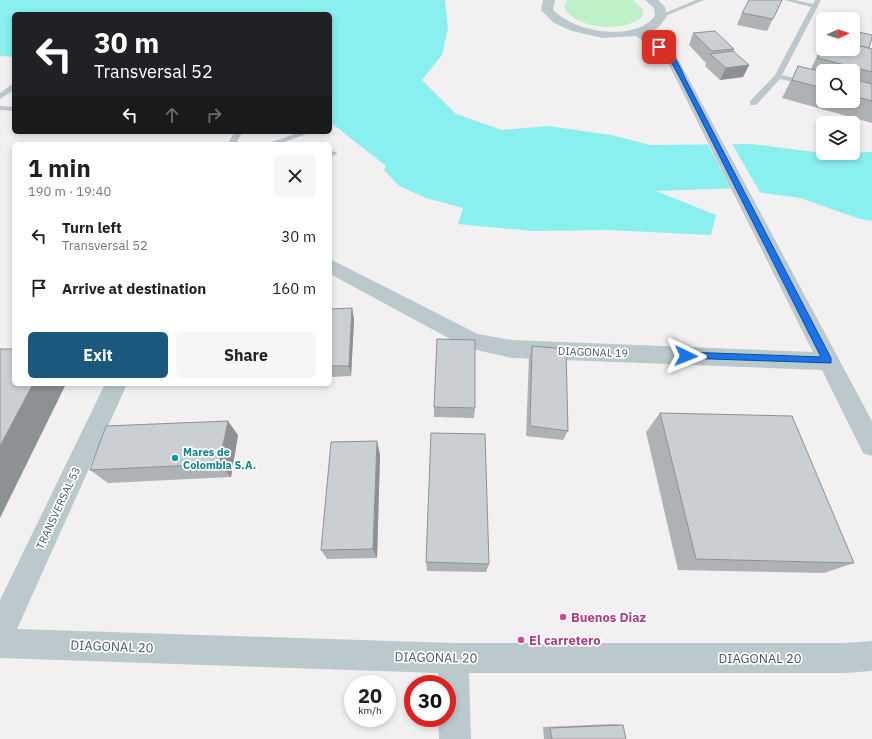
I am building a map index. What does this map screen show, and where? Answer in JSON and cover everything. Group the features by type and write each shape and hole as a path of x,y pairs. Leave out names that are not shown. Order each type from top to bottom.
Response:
{"street":[{"path":"549,0 548,10 554,18 567,26 584,31 604,34 638,32 654,26 661,16 659,7 651,0"},
{"path":"638,32 670,55 872,445"},
{"name":"DIAGONAL 19","path":"332,267 474,342 512,349 828,361"},
{"name":"TRANSVERSAL 53","path":"0,632 115,386"},
{"name":"DIAGONAL 20","path":"0,643 453,658 845,658 872,656"},
{"path":"453,658 455,739"}],"lane":[{"path":"661,16 701,0"},
{"path":"753,103 778,76 816,3 787,0"},
{"path":"778,76 816,85"},
{"path":"0,97 12,88"},
{"path":"0,108 12,109"},
{"path":"276,142 302,134"}],"green space":[{"path":"567,0 633,0 643,10 643,16 625,25 614,27 590,25 580,21 564,8"}],"water":[{"path":"0,0 445,0 448,28 442,55 422,80 456,114 502,130 548,126 611,135 650,145 752,144 816,152 816,160 860,160 860,152 872,152 872,221 860,219 800,198 757,192 742,188 656,191 716,215 711,235 609,230 532,231 458,224 463,208 426,198 399,186 384,170 386,166 332,124 332,12 12,12 12,57 0,56"}],"pier":[{"path":"731,142 761,194 742,190 732,190 707,143"}],"building":[{"path":"749,0 782,0 773,19 742,13"},
{"path":"715,31 734,49 712,51 693,33"},
{"path":"860,32 872,35 869,48 860,46"},
{"path":"860,46 872,49 872,72 860,69 860,64 841,64 818,58 819,56 860,56"},
{"path":"733,51 749,65 726,68 710,54"},
{"path":"798,66 816,70 816,86 792,80"},
{"path":"860,81 872,84 872,101 860,98"},
{"path":"352,308 349,366 332,366 332,309"},
{"path":"437,339 475,340 475,408 434,407"},
{"path":"532,346 566,349 568,431 530,426"},
{"path":"0,349 12,349 12,386 32,386 0,446"},
{"path":"660,413 792,416 854,563 696,559"},
{"path":"228,421 219,464 90,470 106,426"},
{"path":"431,433 485,434 489,564 426,562"},
{"path":"377,441 373,549 321,550 331,442"},
{"path":"623,725 626,739 552,739 550,728"}],"place":[{"name":"Mares de Colombia S.A.","path":"175,458"},
{"name":"Buenos Diaz","path":"563,617"},
{"name":"El carretero","path":"521,640"}],"route":[{"path":"659,47 670,55 684,80 828,361 686,356"}]}
